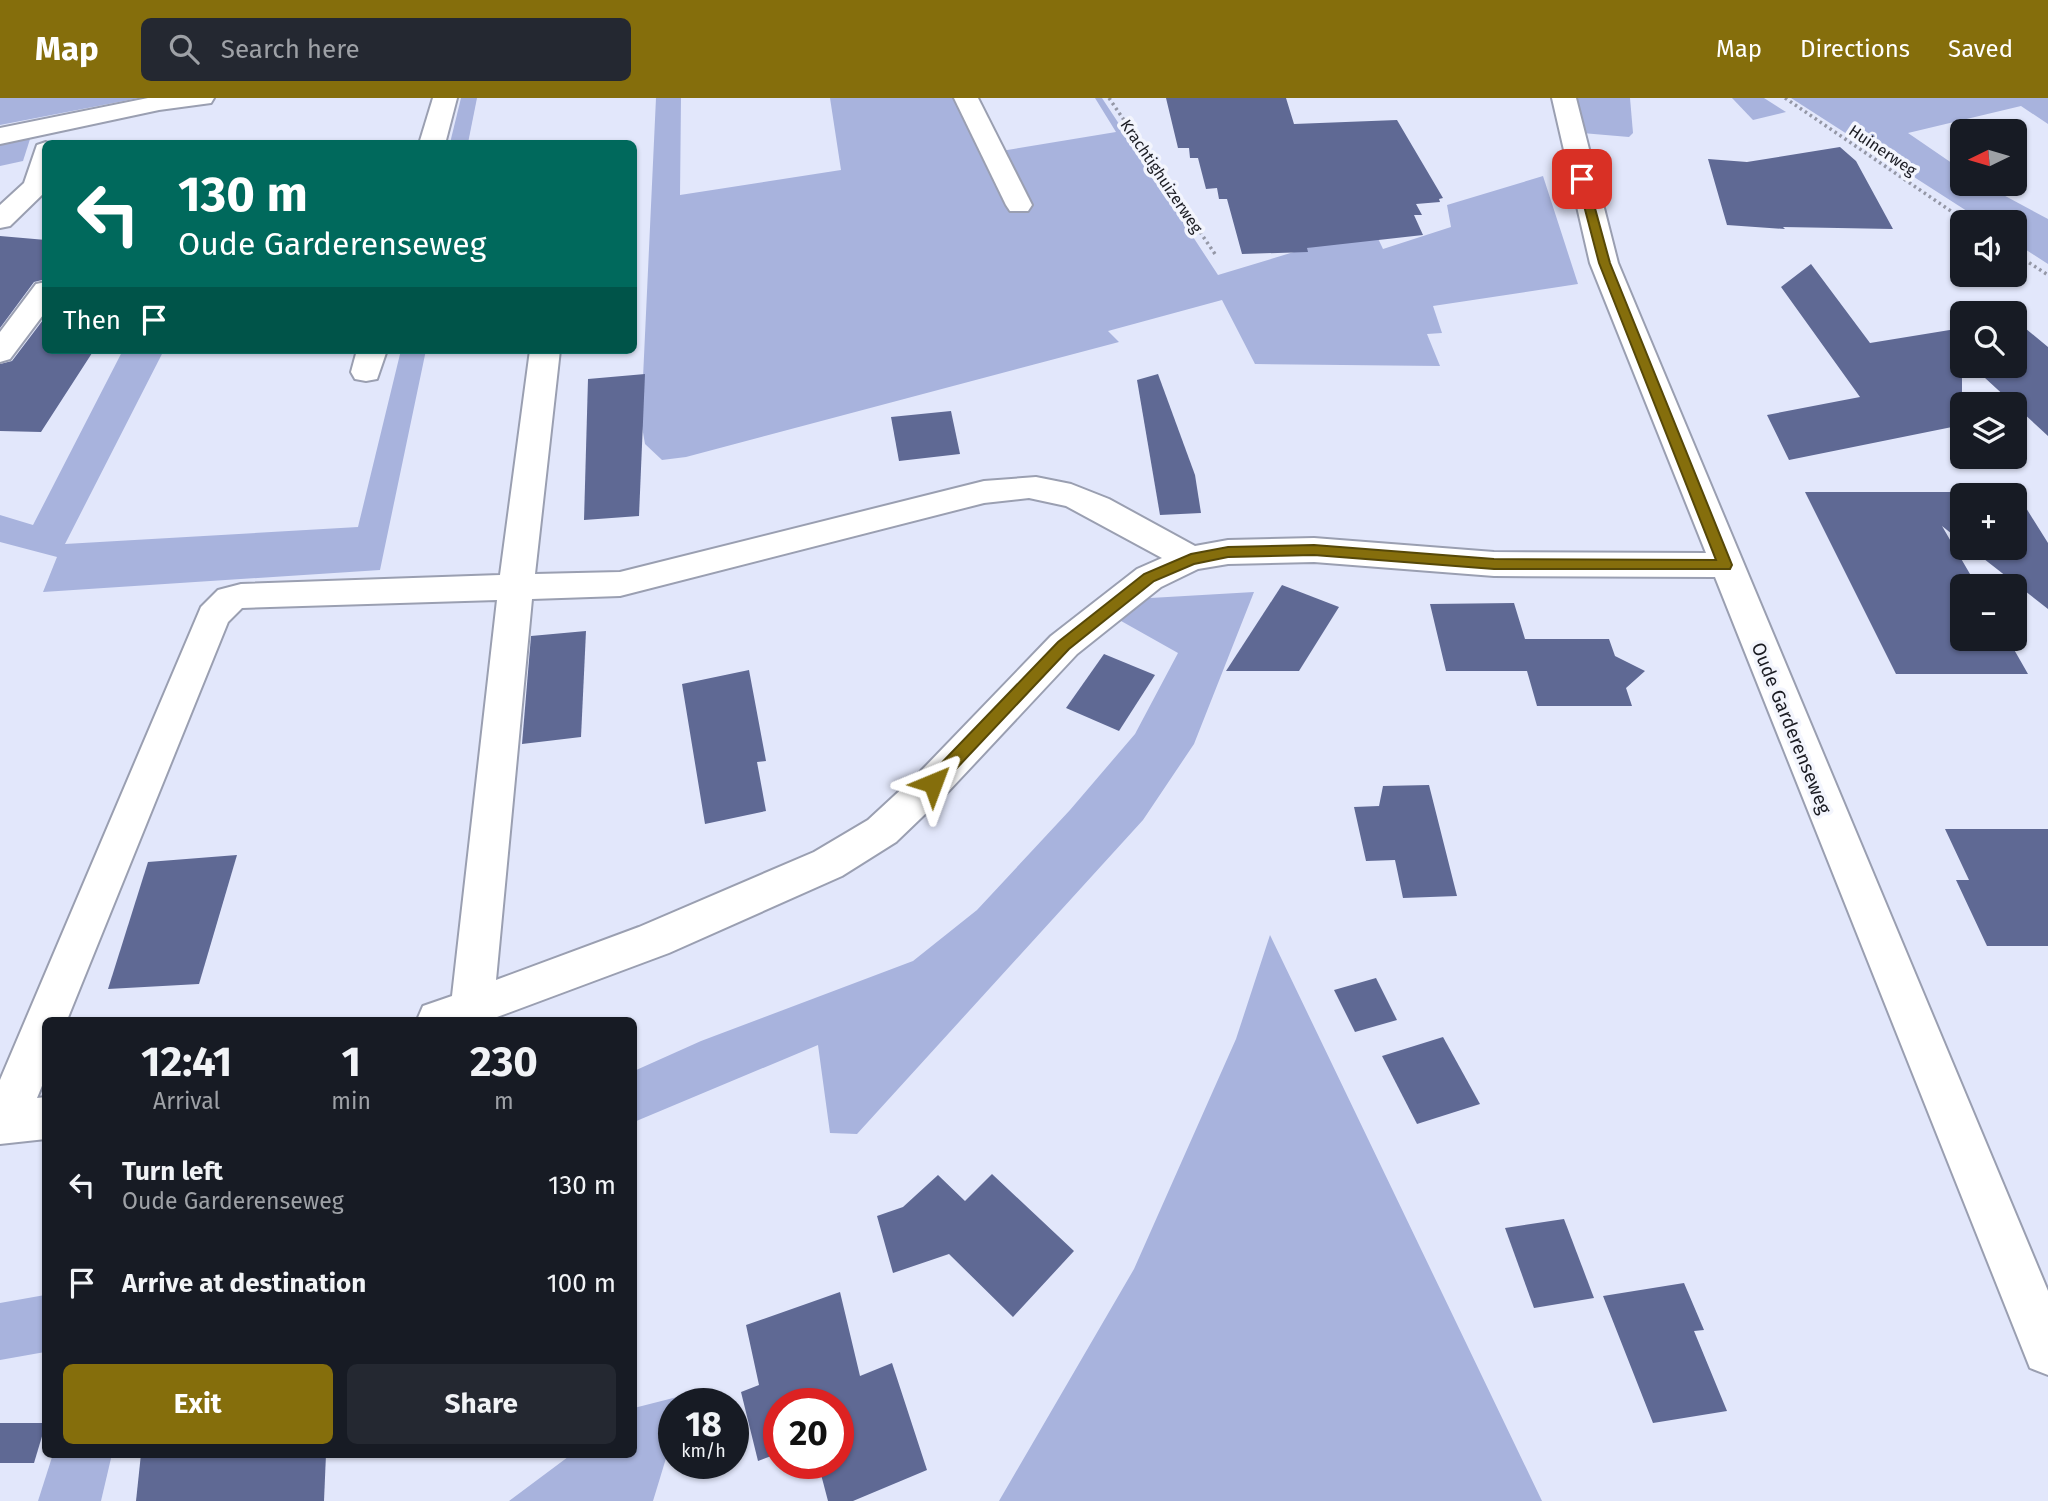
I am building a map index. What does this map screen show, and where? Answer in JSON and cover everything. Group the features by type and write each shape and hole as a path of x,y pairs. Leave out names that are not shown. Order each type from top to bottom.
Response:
{"street":[{"path":"0,135 50,134 202,98"},
{"path":"433,140 445,98"},
{"path":"966,98 1019,205"},
{"name":"Oude Garderenseweg","path":"1564,98 1604,263 1725,565 2048,1350"},
{"path":"0,220 41,190"},
{"path":"0,353 42,295"},
{"path":"472,1008 516,587 545,354"},
{"path":"48,1017 212,616 221,607 241,596 620,584 984,492 1017,487 1045,488 1068,494 1191,559"},
{"path":"446,1017 654,940 828,864 871,837 933,783 1064,645 1149,578 1191,559 1228,552 1314,550 1494,564 1725,565"},
{"path":"17,1121 42,1035"}],"path":[{"name":"Krachtighuizerweg","path":"1108,98 1215,254"},
{"name":"Huinerweg","path":"1785,98 1950,210"},
{"path":"2027,261 2048,275"}],"shaded area":[{"path":"0,98 139,98 0,125"},
{"path":"461,98 477,98 469,140 451,140"},
{"path":"656,98 681,98 680,195 841,170 830,98 956,98 983,154 1116,132 1095,98 1102,98 1218,275 1373,228 1383,249 1451,227 1447,205 1543,176 1578,284 1433,306 1442,333 1427,334 1440,366 1255,364 1222,300 1108,331 1119,342 686,457 662,460 645,444 641,421"},
{"path":"1576,98 1630,98 1633,133 1629,137 1582,133"},
{"path":"1732,98 1764,98 1786,112 1753,120"},
{"path":"1791,98 2048,98 2048,124 2021,106 1967,119 1950,119 1950,123 1908,133 1950,162 1950,196 2005,196 2048,219 2048,264 2027,250 2027,210 1965,210"},
{"path":"31,136 23,161 0,166 0,142"},
{"path":"121,354 162,354 65,544 358,527 400,354 425,354 380,570 43,592 57,557 0,542 0,515 33,525"},
{"path":"1254,592 1194,744 1143,820 857,1134 830,1133 818,1045 637,1121 637,1070 701,1041 913,961 977,910 1070,810 1135,734 1178,653 1114,617 1133,599"},
{"path":"1270,935 1542,1501 999,1501 1134,1269 1236,1039"},
{"path":"42,1296 42,1353 0,1360 0,1303"},
{"path":"658,1402 660,1479 653,1501 509,1501 567,1458 637,1458 637,1407"},
{"path":"52,1458 111,1458 101,1501 38,1501"}],"building":[{"path":"1166,98 1286,98 1294,124 1397,120 1443,198 1439,199 1440,202 1416,204 1422,215 1414,215 1423,235 1307,248 1308,252 1242,254 1227,199 1219,199 1217,188 1206,189 1198,158 1190,158 1189,148 1178,148"},
{"path":"1840,147 1856,161 1893,229 1783,227 1785,229 1727,225 1708,159 1747,162"},
{"path":"0,236 42,240 42,280 34,282 0,328"},
{"path":"1811,264 1870,343 1950,330 1950,378 1962,378 1962,392 1950,392 1950,427 1789,460 1767,415 1860,397 1781,287"},
{"path":"42,321 42,354 91,354 41,432 0,431 0,364 12,361"},
{"path":"2027,330 2048,347 2048,436 2027,417 2027,392 2000,392 1985,378 2027,378"},
{"path":"645,374 639,516 584,520 588,379"},
{"path":"1158,374 1195,475 1201,513 1160,515 1137,380"},
{"path":"951,411 960,454 899,461 891,417"},
{"path":"1805,492 1950,492 1950,532 1942,526 1950,540 1950,560 1962,560 1970,574 1950,574 1950,651 2015,651 2028,674 1896,674"},
{"path":"2027,510 2048,543 2048,609 2027,593 2027,574 2003,574 1985,560 2027,560"},
{"path":"1282,585 1339,607 1299,671 1226,671"},
{"path":"1514,603 1525,639 1609,639 1615,656 1645,671 1626,688 1632,706 1537,706 1527,671 1446,671 1430,604"},
{"path":"586,631 581,737 522,744 531,636"},
{"path":"1104,654 1155,675 1119,731 1066,708"},
{"path":"749,670 766,761 757,762 766,811 705,824 682,684"},
{"path":"1429,785 1457,896 1403,898 1395,860 1366,861 1354,807 1379,806 1383,786"},
{"path":"1945,829 2048,829 2048,946 1987,946 1956,880 1969,880"},
{"path":"237,855 199,984 108,989 148,862"},
{"path":"1376,978 1397,1020 1355,1032 1334,990"},
{"path":"1443,1037 1480,1104 1417,1124 1382,1056"},
{"path":"992,1174 1074,1251 1013,1317 949,1254 893,1273 877,1216 903,1207 938,1175 965,1201"},
{"path":"1564,1219 1594,1298 1534,1308 1505,1228"},
{"path":"1684,1283 1704,1330 1694,1331 1727,1411 1653,1423 1603,1296"},
{"path":"840,1292 860,1376 892,1363 927,1470 853,1501 828,1501 822,1479 854,1479 854,1388 763,1388 763,1459 758,1461 749,1424 749,1389 759,1385 746,1325"},
{"path":"0,1423 42,1423 42,1436 34,1463 0,1463"},
{"path":"141,1458 326,1458 324,1501 136,1501"}],"route":[{"path":"933,783 1064,645 1149,578 1191,559 1228,552 1314,550 1400,559 1494,564 1725,565 1604,263 1582,179"}]}
